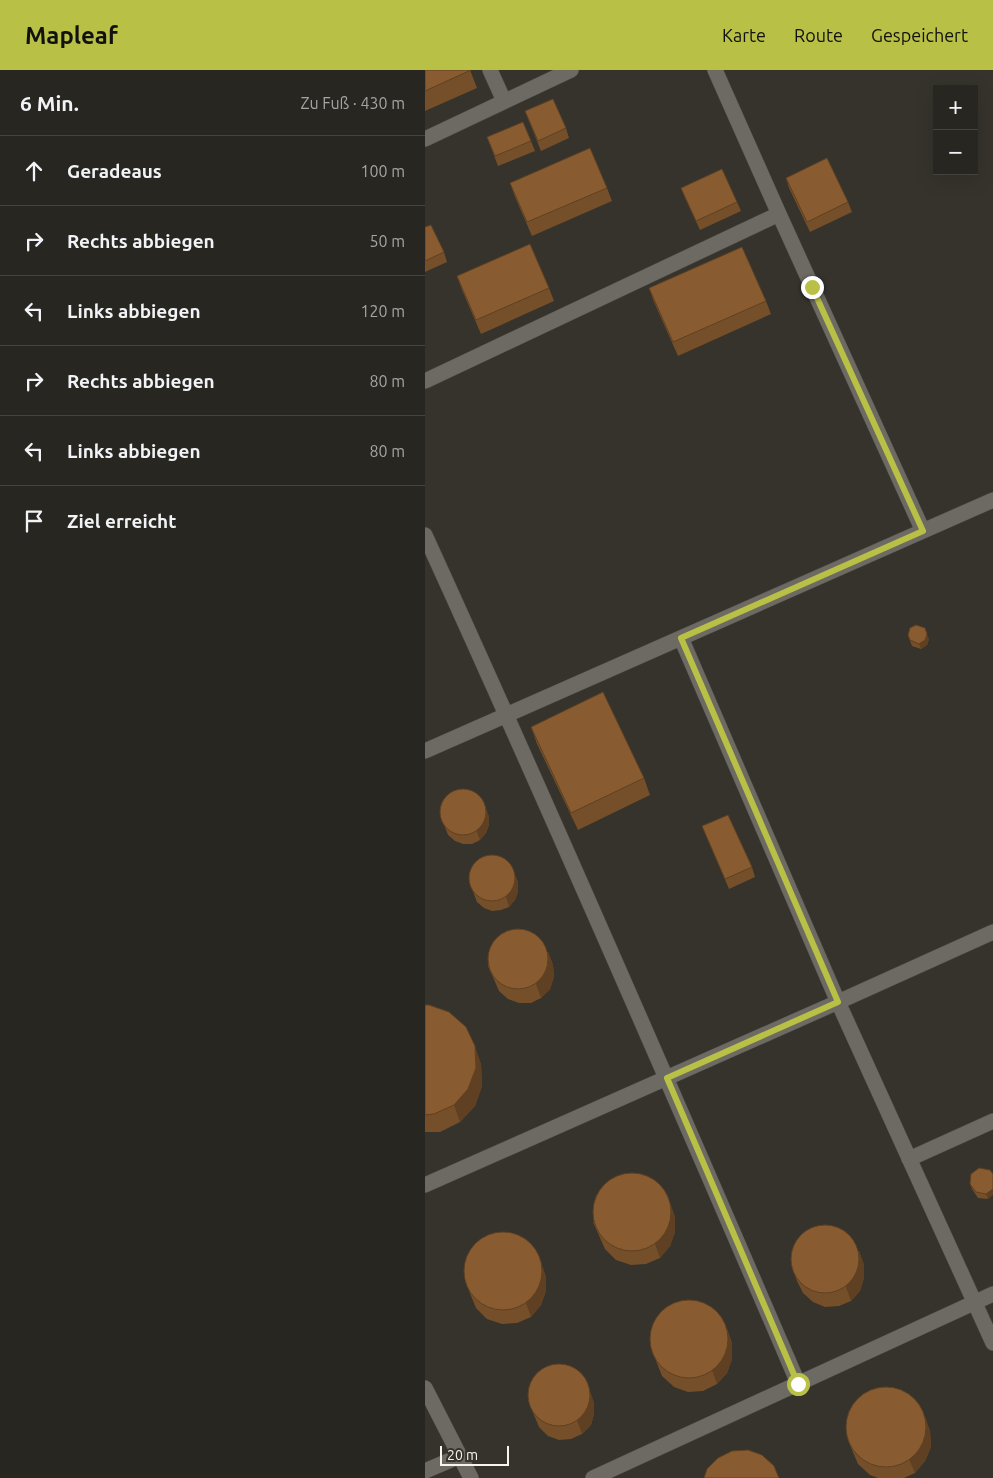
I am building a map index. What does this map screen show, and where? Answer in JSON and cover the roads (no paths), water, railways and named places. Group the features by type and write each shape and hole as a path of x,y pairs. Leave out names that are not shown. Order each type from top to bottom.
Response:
{"lane":[{"path":"490,70 504,102"},
{"path":"425,139 571,70"},
{"path":"715,70 923,531"},
{"path":"425,381 779,214"},
{"path":"425,751 993,500"},
{"path":"425,534 507,714 667,1078 798,1384"},
{"path":"681,638 838,1002 993,1342"},
{"path":"425,1185 993,932"},
{"path":"909,1158 993,1120"},
{"path":"593,1478 993,1294"},
{"path":"425,1388 471,1478"},
{"path":"425,1471 460,1456"}]}
